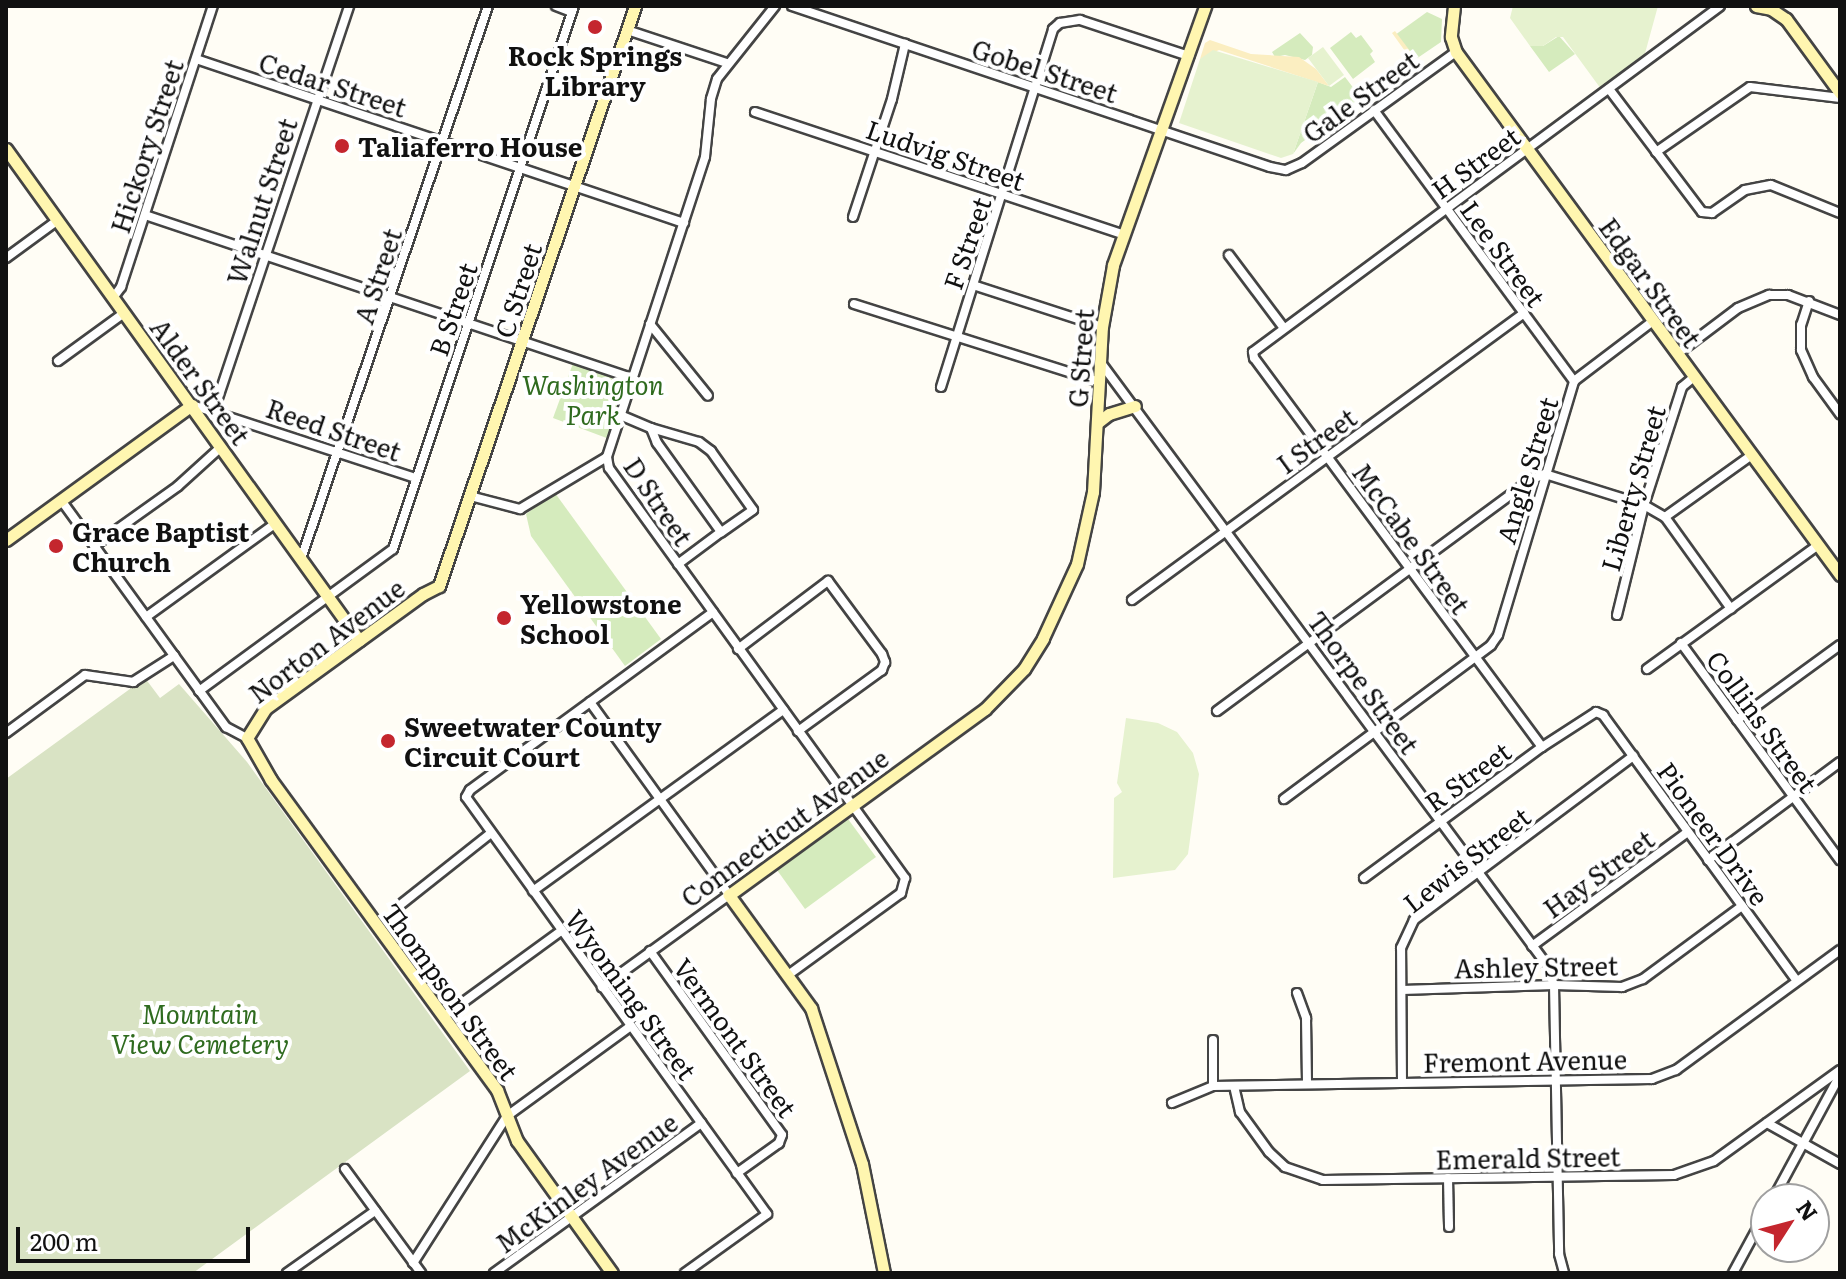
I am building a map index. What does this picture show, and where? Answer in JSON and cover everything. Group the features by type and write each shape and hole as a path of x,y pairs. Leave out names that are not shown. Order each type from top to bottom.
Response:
{"street":[{"name":"Hickory Street","path":"113,298 121,287 213,6"},
{"name":"Walnut Street","path":"214,410 349,6"},
{"name":"A Street","path":"301,559 340,452 488,6"},
{"path":"556,6 573,9"},
{"name":"C Street","path":"439,586 635,6"},
{"name":"D Street","path":"775,6 727,63 711,99 705,157 607,457 609,468 905,878 901,893 788,975"},
{"name":"Gobel Street","path":"792,6 1286,170"},
{"path":"1454,6 1451,37 1456,52"},
{"name":"H Street","path":"1253,352 1720,6"},
{"path":"1756,6 1779,13 1840,96"},
{"name":"G Street","path":"992,703 1024,669 1043,638 1077,564 1093,492 1102,327 1113,265 1205,8"},
{"name":"B Street","path":"199,691 393,549 573,9"},
{"name":"F Street","path":"941,387 1003,195 1049,36 1060,23 1080,20 1189,56"},
{"path":"627,30 727,63"},
{"path":"853,217 892,99 905,44"},
{"name":"Gale Street","path":"1286,170 1302,163 1456,52"},
{"name":"Edgar Street","path":"1456,52 1840,575"},
{"name":"Cedar Street","path":"196,59 684,223"},
{"path":"1656,152 1750,87 1840,96"},
{"path":"1609,89 1702,212 1712,213 1745,190 1771,185 1840,213"},
{"name":"Lee Street","path":"1374,110 1574,381"},
{"name":"Ludvig Street","path":"755,112 1124,235"},
{"name":"Alder Street","path":"6,149 359,640"},
{"path":"145,215 632,378"},
{"path":"6,258 58,220"},
{"path":"1229,255 1283,327"},
{"path":"973,285 1102,327"},
{"path":"1677,354 1751,299 1788,295 1840,315"},
{"path":"1809,301 1801,325 1801,350 1813,377 1840,414"},
{"path":"854,304 1100,382"},
{"path":"58,361 124,313"},
{"name":"I Street","path":"1132,600 1524,313"},
{"name":"Angle Street","path":"1284,799 1475,657 1498,635 1574,381 1653,321"},
{"path":"650,324 708,396"},
{"name":"McCabe Street","path":"1253,352 1254,358 1542,747"},
{"name":"Thorpe Street","path":"1101,363 1228,530 1547,965 1554,985"},
{"name":"Liberty Street","path":"1617,615 1644,505 1682,387 1694,377"},
{"path":"6,540 192,405"},
{"name":"Reed Street","path":"192,405 416,478"},
{"path":"1097,423 1109,414 1135,406"},
{"path":"620,415 699,442 711,451 753,510 678,564"},
{"path":"651,428 657,443 721,532"},
{"path":"94,546 178,486 221,447"},
{"path":"1665,517 1752,455"},
{"path":"470,496 520,509 607,457"},
{"path":"1217,711 1530,480 1545,474 1644,505 1665,517 1731,609"},
{"path":"61,500 226,727 247,738"},
{"path":"146,617 276,523"},
{"path":"1647,669 1818,545"},
{"path":"738,649 828,581 885,662 882,670 798,731"},
{"name":"Norton Avenue","path":"247,738 266,708 423,594 439,586"},
{"path":"713,612 590,702 811,1008 849,1119 884,1273"},
{"name":"Collins Street","path":"1681,643 1840,860"},
{"path":"1737,720 1840,645"},
{"path":"6,733 85,675 133,682 174,656"},
{"name":"Wyoming Street","path":"590,702 470,790 466,797 767,1214 685,1273"},
{"name":"Connecticut Avenue","path":"602,987 992,703"},
{"path":"533,891 783,710"},
{"name":"R Street","path":"1364,878 1542,747 1596,712"},
{"name":"Pioneer Drive","path":"1596,712 1603,715 1797,981"},
{"name":"Thompson Street","path":"247,738 271,780 497,1090 517,1141 612,1273"},
{"name":"Lewis Street","path":"1402,1082 1401,948 1414,920 1633,756"},
{"path":"1708,860 1840,762"},
{"name":"Hay Street","path":"1532,946 1688,832"},
{"path":"399,906 490,834"},
{"name":"Ashley Street","path":"1402,990 1554,985 1622,987 1633,984 1742,906"},
{"path":"443,1017 561,931"},
{"name":"Fremont Avenue","path":"1172,1103 1213,1086 1652,1079 1665,1075 1840,950"},
{"name":"Vermont Street","path":"650,951 782,1135 779,1143 737,1173"},
{"path":"1554,985 1559,1254 1564,1273"},
{"path":"1297,993 1306,1018 1307,1083"},
{"path":"413,1263 507,1116 631,1026"},
{"path":"1213,1040 1213,1086"},
{"path":"1782,1183 1840,1073"},
{"name":"Emerald Street","path":"1234,1086 1240,1112 1269,1152 1285,1167 1303,1176 1323,1180 1674,1175 1714,1161 1840,1073"},
{"name":"McKinley Avenue","path":"494,1273 701,1123"},
{"path":"1767,1123 1840,1164"},
{"path":"345,1169 421,1273"},
{"path":"1448,1178 1449,1227"},
{"path":"287,1273 375,1211"},
{"path":"1733,1273 1750,1242"}],"green space":[{"path":"1513,6 1658,6 1644,57 1601,89 1563,37 1556,37 1543,46 1530,46 1510,18"},
{"path":"1427,12 1442,19 1441,42 1416,59 1395,35"},
{"path":"1351,32 1356,38 1361,35 1373,51 1370,54 1375,62 1353,79 1330,48"},
{"path":"1300,33 1313,47 1312,55 1305,60 1285,55 1275,57 1272,52"},
{"path":"1559,36 1575,54 1549,72 1530,46 1543,46"},
{"path":"1323,47 1344,75 1329,86 1308,58"},
{"path":"1213,50 1318,82 1293,154 1281,158 1179,123 1200,59"},
{"path":"1345,77 1358,94 1357,102 1301,143 1293,154 1318,82 1331,87"},
{"name":"Washington Park","path":"575,358 632,378 612,440 553,418"},
{"path":"555,493 661,639 625,666 531,536 526,514"},
{"name":"Mountain View Cemetery","path":"145,678 160,698 179,684 247,762 470,1071 193,1273 6,1273 6,779"},
{"path":"1126,718 1158,723 1177,732 1193,753 1199,774 1188,854 1175,870 1113,878 1114,798 1122,792 1117,783"},
{"path":"848,819 876,857 805,909 777,870"}],"sand":[{"path":"1395,31 1416,59 1369,93 1362,92 1359,89 1381,74 1384,77 1410,58 1392,33"},
{"path":"1210,40 1251,54 1299,57 1316,69 1329,86 1219,50 1200,59 1205,43"}],"place":[{"name":"Rock Springs Library","path":"595,27"},
{"name":"Taliaferro House","path":"342,146"},
{"name":"Grace Baptist Church","path":"56,546"},
{"name":"Yellowstone School","path":"504,618"},
{"name":"Sweetwater County Circuit Court","path":"388,741"}]}
